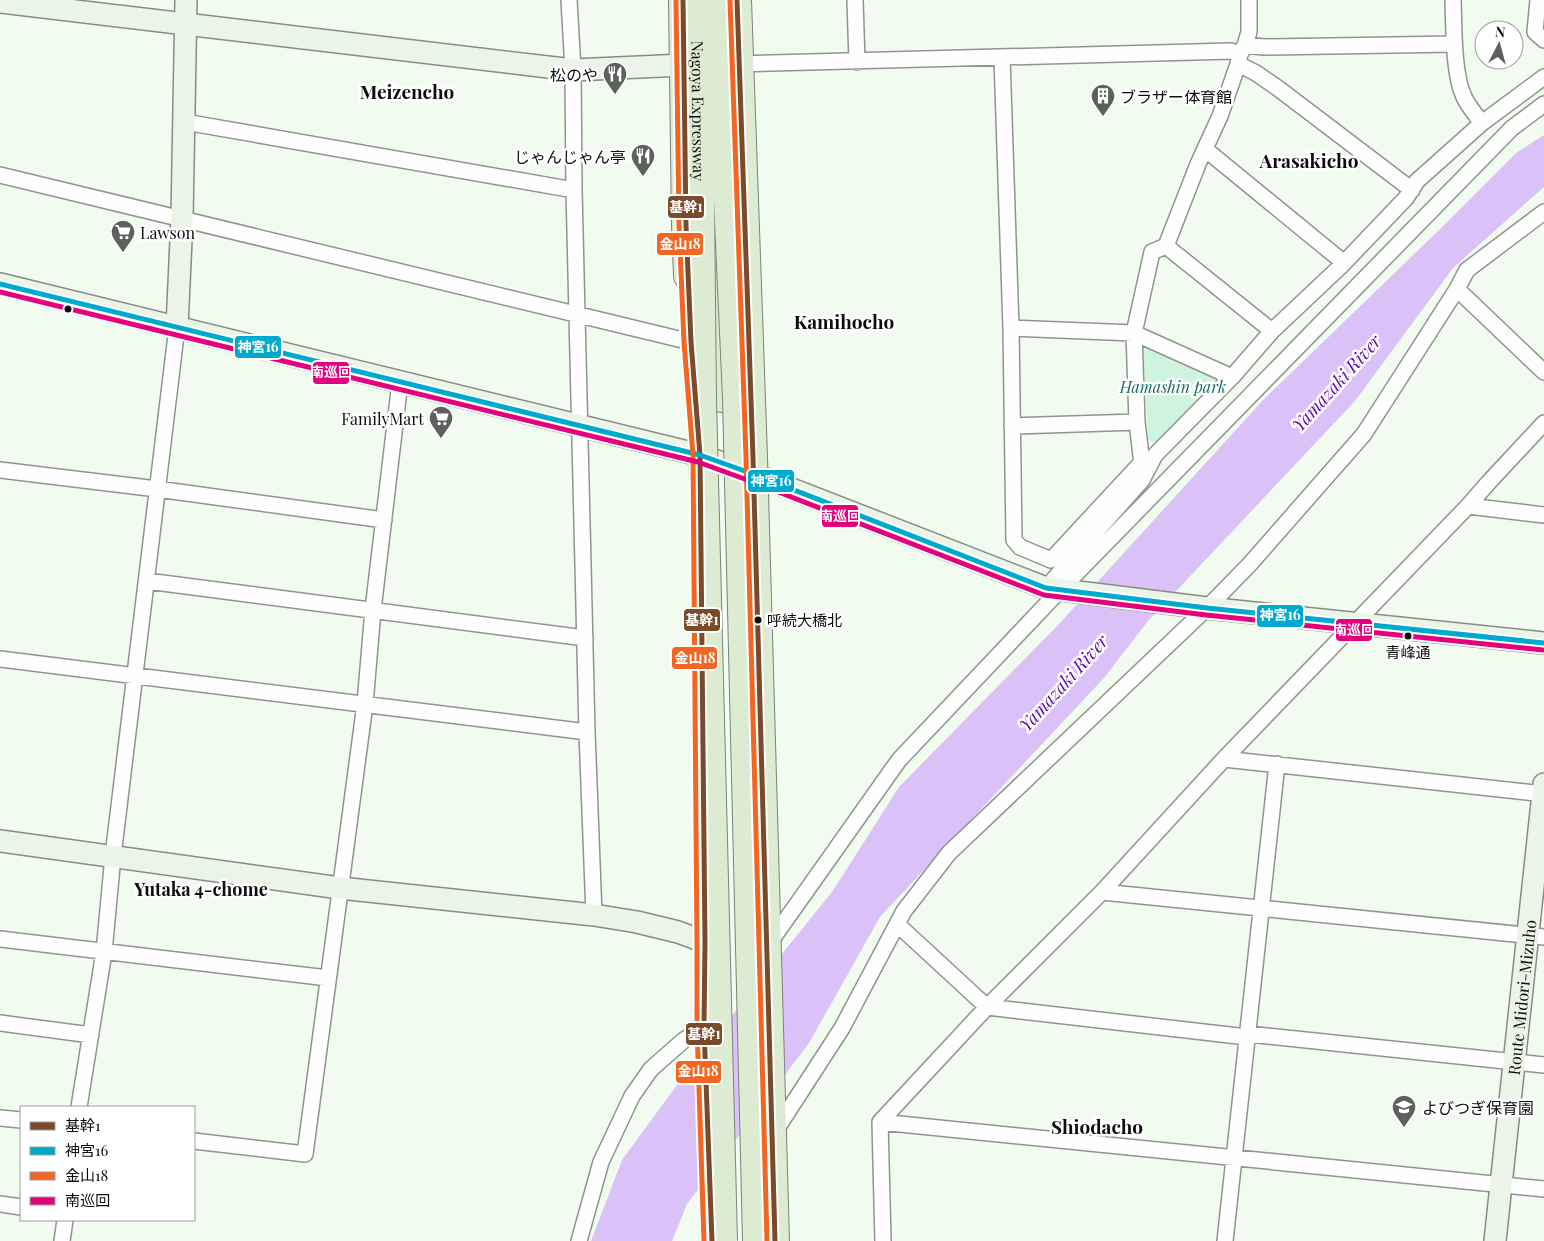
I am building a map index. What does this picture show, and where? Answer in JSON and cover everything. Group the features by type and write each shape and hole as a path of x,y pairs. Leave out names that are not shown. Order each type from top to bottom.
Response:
{"highway":[{"path":"683,0 686,225 691,342 700,455 705,942 704,1034 712,1241"},
{"name":"Nagoya Expressway","path":"698,0 702,399 723,1241"},
{"name":"Nagoya Expressway","path":"719,0 737,398 757,1241"},
{"path":"737,0 768,954 775,1241"},
{"path":"686,225 717,277 722,398 728,608 733,1050 719,1130"}],"street":[{"path":"79,1106 104,952 113,856 177,328 185,122 186,0"},
{"path":"569,0 573,70 574,190 587,732 594,915"},
{"path":"855,0 857,62"},
{"path":"1143,470 1137,422 1134,333 1152,252 1166,246 1204,149 1220,116 1249,32 1248,0"},
{"path":"1453,0 1454,44 1459,76 1464,97 1482,123"},
{"path":"1538,0 1535,32 1544,40"},
{"path":"0,2 573,70 684,65"},
{"path":"1241,55 1264,47 1454,44"},
{"path":"738,64 1231,52 1241,55 1256,73 1412,190"},
{"path":"1002,58 1011,328 1014,540 1020,547 1051,560 1143,470"},
{"path":"1058,590 1155,455 1232,377 1272,331 1343,262 1412,190 1417,181 1482,123 1544,77"},
{"path":"768,954 899,760 1058,590 1512,128 1544,104"},
{"path":"185,122 574,190"},
{"path":"1204,149 1343,262"},
{"path":"0,175 691,342"},
{"path":"772,1136 842,1028 904,911 950,853 1249,565 1364,434 1457,289 1467,270 1544,212"},
{"path":"1166,246 1272,331"},
{"path":"0,284 700,455 1058,590 1203,608 1544,644"},
{"path":"1457,289 1544,372"},
{"path":"1011,328 1134,333 1232,377"},
{"path":"195,1141 305,1154 365,704 373,610 400,382"},
{"path":"1012,426 1137,422"},
{"path":"883,1241 880,1122 987,1007 1102,892 1224,759 1468,506 1544,423"},
{"path":"0,470 384,520"},
{"path":"1468,506 1544,515"},
{"path":"147,581 585,638"},
{"path":"0,659 587,732"},
{"path":"1224,759 1544,791"},
{"path":"1225,1241 1277,764"},
{"name":"Route Midori-Mizuho","path":"1496,1241 1514,1062 1536,936 1544,791"},
{"path":"0,841 340,888 594,915 652,925 705,942"},
{"path":"1102,892 1536,936"},
{"path":"897,924 987,1007 1544,1065"},
{"path":"0,939 328,978"},
{"path":"0,1023 91,1035"},
{"path":"579,1241 601,1162 632,1096 651,1069 684,1040 704,1034"},
{"path":"0,1118 20,1120"},
{"path":"880,1122 1544,1189"},
{"path":"0,1204 20,1207"},
{"path":"62,1241 65,1221"}],"green space":[{"name":"Hamashin park","path":"1153,345 1214,374 1217,383 1157,444 1148,440 1143,350"}],"water":[{"name":"Yamazaki River","path":"1544,135 1544,187 1453,268 1355,401 1148,621 1104,678 880,917 809,1043 687,1204 672,1241 591,1241 622,1160 688,1070 832,892 899,787 1061,622 1263,400 1516,153"}],"transit line":[{"name":"金山18","path":"676,0 679,225 684,342 693,455 697,1027 704,1241"},
{"name":"基幹1","path":"683,0 686,225 691,342 700,455 705,942 704,1027 712,1241"},
{"name":"金山18","path":"730,0 746,457 767,1241"},
{"name":"基幹1","path":"737,0 753,457 775,1241"},
{"name":"神宮16","path":"0,284 700,455 1046,588 1207,608 1544,643"},
{"name":"南巡回","path":"0,292 698,462 1044,595 1206,615 1543,650"}],"place":[{"name":"松のや","path":"615,95"},
{"name":"ブラザー体育館","path":"1103,117"},
{"name":"じゃんじゃん亭","path":"643,177"},
{"name":"Lawson","path":"123,253"},
{"name":"FamilyMart","path":"441,439"},
{"name":"呼続大橋北","path":"758,620"},
{"name":"青峰通","path":"1408,636"},
{"name":"よびつぎ保育園","path":"1404,1128"}],"district":[{"name":"Meizencho","path":"407,91"},
{"name":"Arasakicho","path":"1309,160"},
{"name":"Kamihocho","path":"844,321"},
{"name":"Yutaka 4-chome","path":"201,889"},
{"name":"Shiodacho","path":"1097,1126"}]}
